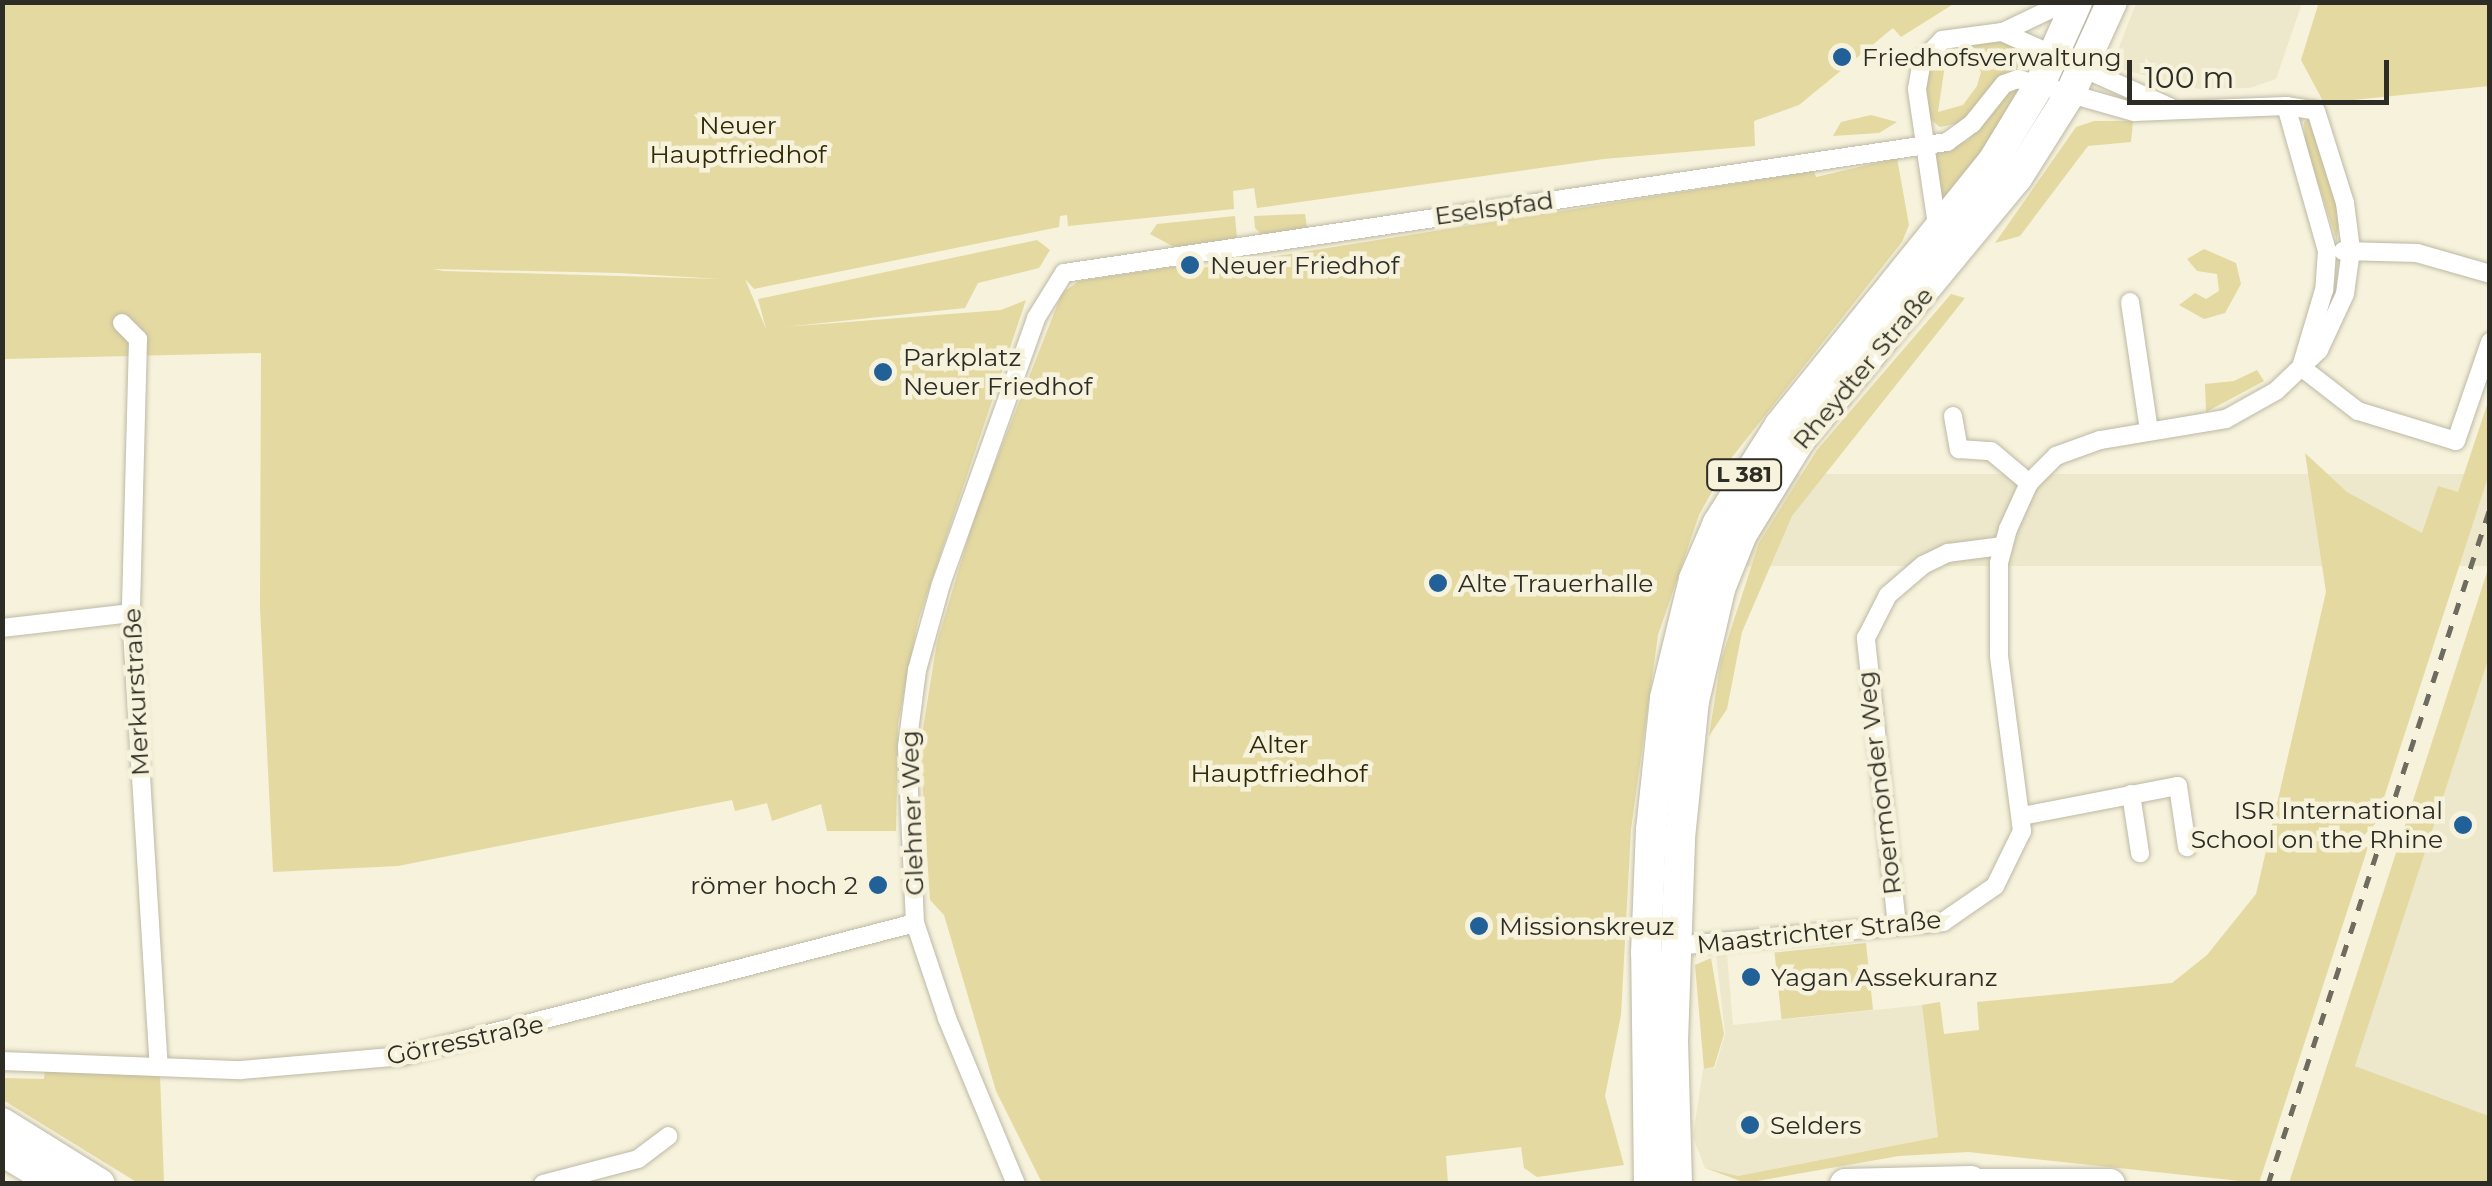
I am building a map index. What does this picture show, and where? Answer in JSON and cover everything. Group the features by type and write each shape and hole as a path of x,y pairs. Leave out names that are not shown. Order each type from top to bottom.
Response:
{"main road":[{"name":"Rheydter Straße","path":"1649,1184 1651,830 1665,698 1694,579 1757,456 1938,232 2041,82 2078,2"},
{"name":"Rheydter Straße","path":"1677,1184 1674,946 1694,701 1720,589 1742,534 1800,440 1977,231 2076,82 2112,2"},
{"path":"2,1123 100,1184"},
{"path":"1676,1151 1698,1184"},
{"path":"2,1152 57,1184"},
{"path":"1845,1184 2110,1184"}],"street":[{"path":"1938,232 1922,141 1917,80 1927,53 1952,36 2002,32 2066,2"},
{"path":"2002,32 2056,54 2076,82 2134,112 2286,106 2327,251 2324,290 2301,367 2358,411 2456,441 2490,342"},
{"name":"Eselspfad","path":"1064,273 1960,135 2013,80 2041,82"},
{"path":"2041,82 2076,82 2175,109"},
{"name":"Maastrichter Straße","path":"1674,946 1942,922 1983,898 2014,857 2022,816 1999,656 2002,546 2029,483 2040,468 2078,445 2243,412 2319,350 2338,314 2350,250 2345,203 2316,111 2286,106"},
{"path":"2327,251 2417,253 2490,274"},
{"name":"Glehner Weg","path":"1016,1184 947,1018 915,923 906,767 917,670 992,436 1041,306 1064,273"},
{"path":"2130,302 2150,431"},
{"name":"Merkurstraße","path":"122,322 138,340 131,613 158,1067"},
{"path":"1954,416 1959,449 1991,451 2029,483"},
{"name":"Roermonder Weg","path":"1897,924 1866,638 1888,595 1923,565 1948,553 2002,546"},
{"path":"2,628 131,613"},
{"path":"2022,816 2178,786 2188,847"},
{"path":"2131,794 2140,853"},
{"name":"Görresstraße","path":"2,1061 241,1070 403,1056 915,923"},
{"path":"543,1184 638,1159 668,1136"}],"shaded area":[{"path":"2136,2 2302,3 2276,79 2250,88 2199,89 2124,70 2118,50"},
{"path":"1743,474 2489,474 2489,566 1743,566"},
{"name":"ISR International School on the Rhine","path":"2489,657 2489,1116 2355,1066"},
{"path":"1726,943 1733,1025 1922,1005 1938,1137 1738,1176 1705,1168 1693,1137 1703,1069 1715,1068 1725,1034 1715,945"}],"green space":[{"path":"2319,2 2489,3 2489,86 2324,103 2301,60"},
{"name":"Neuer Hauptfriedhof","path":"2,3 1955,3 1901,37 1893,28 1799,105 1754,121 1755,146 1604,159 1257,208 1254,188 1233,191 1234,209 1068,226 1067,215 1060,216 1059,227 754,289 745,279 766,329 758,299 1037,240 1050,250 1039,268 978,283 965,308 784,327 1001,310 1026,300 918,621 898,724 896,831 827,831 821,804 772,821 767,803 735,811 732,800 398,866 273,872 260,608 261,353 3,359","holes":["433,269 619,273 721,279"]},
{"path":"1997,38 2034,54 2035,64 1999,76 1961,123 1940,127 1930,119 1924,84 1930,61 1949,45","holes":["1963,50 1981,72 1977,86 1963,105 1938,112 1946,58"]},
{"path":"2022,88 1983,150 1940,207 1935,155 1968,140 2008,93"},
{"path":"1871,115 1897,122 1879,133 1833,136 1841,122"},
{"path":"2310,118 2340,203 2337,241 2305,143 2304,122"},
{"path":"2094,121 2133,121 2131,142 2088,146 2020,236 1995,243 2076,127"},
{"name":"Alter Hauptfriedhof","path":"1897,158 1909,225 1902,242 1729,461 1699,515 1658,635 1631,829 1621,1015 1605,1096 1624,1165 1537,1177 1524,1168 1521,1147 1446,1156 1448,1183 1042,1183 996,1091 944,915 930,900 920,747 937,642 976,512 1062,293 1079,281 1180,266 1182,271 1814,171 1816,177"},
{"path":"1305,214 1307,228 1262,235 1255,228 1254,216"},
{"path":"1235,216 1237,238 1176,248 1150,234 1157,224"},
{"path":"2204,249 2236,263 2241,284 2225,313 2204,319 2179,305 2195,293 2206,299 2219,291 2217,274 2197,271 2187,259"},
{"path":"1951,294 1965,298 1792,516 1742,632 1727,709 1709,736 1721,660 1759,543 1817,450"},
{"path":"2257,370 2264,381 2206,412 2205,384 2234,381"},
{"path":"2489,399 2489,474 2259,1183 1968,1152 1899,1156 1746,1183 1705,1168 1738,1176 1938,1137 1922,1005 1940,1002 1944,1034 1979,1030 1977,1002 2172,983 2207,955 2256,894 2326,592 2305,453 2347,492 2422,533 2438,486 2458,492"},
{"path":"2489,566 2489,657 2355,1066 2489,1116 2489,1183 2289,1183"},
{"path":"1866,943 1873,1010 1782,1019 1775,953"},
{"path":"1711,958 1724,1034 1714,1067 1704,1069 1695,965"},
{"path":"45,1069 160,1074 164,1183 138,1183 3,1100 3,1078 44,1079"}],"railway":[{"path":"2268,1184 2490,508"}],"place":[{"name":"Friedhofsverwaltung","path":"1842,57"},
{"name":"Neuer Friedhof","path":"1190,265"},
{"name":"Parkplatz Neuer Friedhof","path":"883,372"},
{"name":"Alte Trauerhalle","path":"1438,583"},
{"name":"ISR International School on the Rhine","path":"2463,825"},
{"name":"römer hoch 2","path":"878,885"},
{"name":"Missionskreuz","path":"1479,926"},
{"name":"Yagan Assekuranz","path":"1751,977"},
{"name":"Selders","path":"1750,1125"}]}
